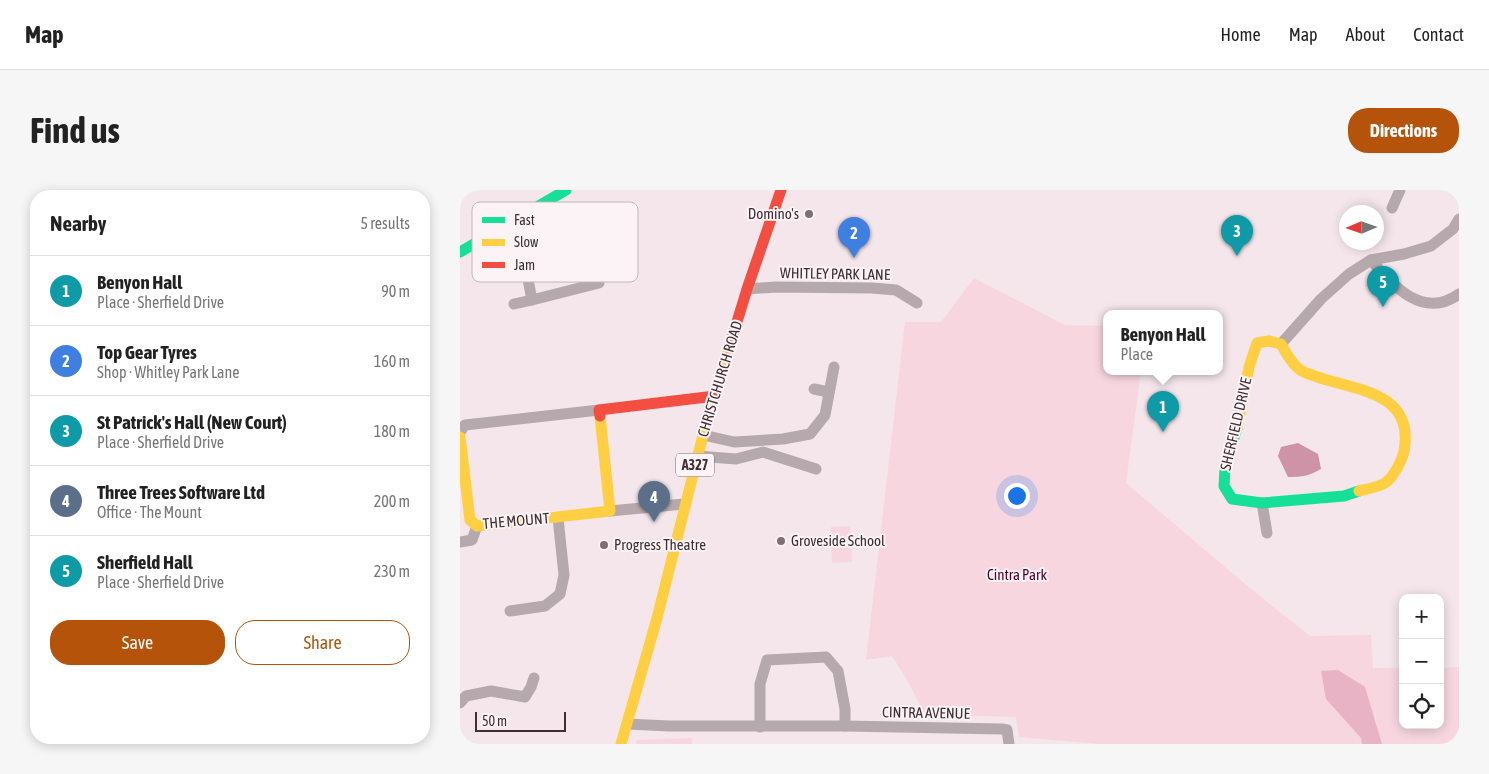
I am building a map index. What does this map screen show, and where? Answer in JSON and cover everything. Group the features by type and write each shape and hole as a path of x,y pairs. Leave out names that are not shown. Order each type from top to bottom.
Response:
{"street":[{"path":"546,202 566,190"},
{"name":"CHRISTCHURCH ROAD","path":"621,744 657,618 684,504 703,435 747,289 781,190"},
{"path":"1392,208 1400,190"},
{"path":"1281,344 1321,299 1349,274 1371,260 1404,254 1431,246 1453,229 1459,219"},
{"path":"460,252 472,245"},
{"path":"1371,260 1399,291 1427,304 1448,302 1459,294"},
{"path":"528,282 532,300"},
{"path":"514,304 599,283"},
{"name":"WHITLEY PARK LANE","path":"747,289 776,287 896,290 917,304"},
{"name":"SHERFIELD DRIVE","path":"1270,341 1281,344 1287,355 1301,370 1363,390 1387,400 1402,418 1406,439 1402,461 1385,483 1344,496 1262,503 1232,499 1224,486 1225,468 1237,430 1249,368 1257,342 1270,341"},
{"path":"703,435 734,442 783,439 810,434 825,415 834,367"},
{"path":"814,389 829,392"},
{"path":"460,432 465,425 715,396"},
{"path":"599,410 610,511"},
{"name":"THE MOUNT","path":"460,437 470,520 477,526 684,504"},
{"path":"697,456 736,459 763,452 816,469"},
{"path":"1262,503 1267,533"},
{"name":"THE MOUNT","path":"510,611 545,606 560,594 564,575 558,518"},
{"path":"460,542 472,540 477,526"},
{"path":"760,727 760,684 767,660 826,657 838,671 845,710 845,726"},
{"path":"460,703 466,696 491,691 524,697 532,687 534,678"},
{"name":"CINTRA AVENUE","path":"627,724 1007,730 1009,744"}],"green space":[{"name":"Cintra Park","path":"974,278 1065,325 1103,326 1103,375 1140,375 1126,483 1251,589 1310,636 1371,635 1373,668 1399,668 1399,729 1444,729 1444,668 1459,667 1459,744 1377,744 1375,701 1375,744 1100,744 1019,737 1016,717 925,714 892,656 866,660 905,322 941,322"},
{"path":"850,526 852,562 832,563 831,527"},
{"path":"692,738 692,744 636,744 637,740"}],"shaded area":[{"path":"1298,443 1318,454 1321,469 1305,476 1288,477 1278,456 1281,447"},
{"path":"1338,670 1365,687 1382,744 1362,744 1361,738 1326,699 1321,671"}],"traffic: fast":[{"path":"545,202 566,190"},
{"path":"460,252 472,245"},
{"path":"1237,428 1225,468 1224,486 1232,499 1262,503 1344,496 1359,491"}],"traffic: slow":[{"path":"1269,341 1281,344 1293,363 1302,371 1372,394 1388,402 1399,413 1405,429 1404,451 1397,468 1385,483 1359,491"},
{"path":"1237,428 1249,367 1257,343 1269,341"},
{"path":"621,744 657,618 703,435 729,348"},
{"path":"460,437 470,520 477,526 610,511 600,416"}],"traffic: jam":[{"path":"729,348 781,190"},
{"path":"600,416 599,410 715,396"}],"place":[{"name":"Domino's","path":"809,214"},
{"name":"St Patrick's Hall (New Court)","path":"1237,256"},
{"name":"Top Gear Tyres","path":"854,258"},
{"name":"Sherfield Hall","path":"1383,307"},
{"name":"Benyon Hall","path":"1163,432"},
{"name":"Three Trees Software Ltd","path":"654,522"},
{"name":"Groveside School","path":"781,541"},
{"name":"Progress Theatre","path":"604,545"}]}
